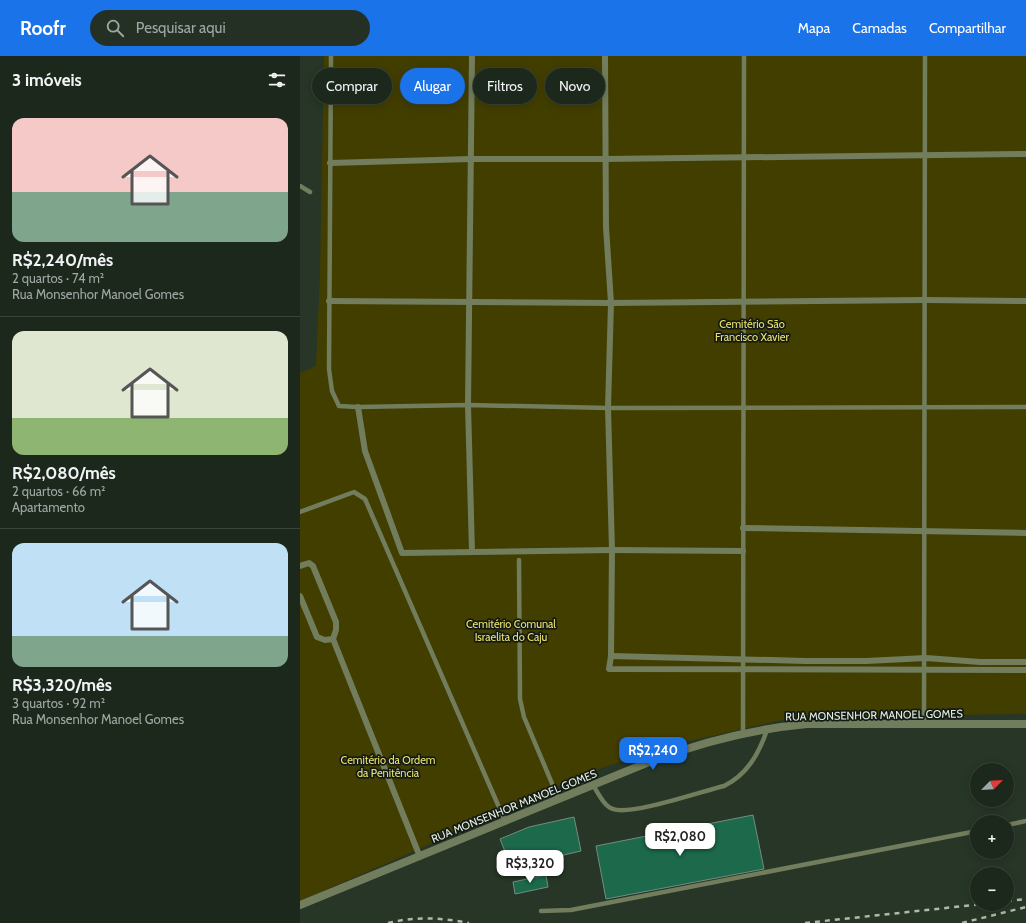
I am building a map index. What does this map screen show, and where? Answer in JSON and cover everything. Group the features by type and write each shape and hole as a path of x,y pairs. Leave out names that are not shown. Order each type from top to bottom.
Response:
{"street":[{"path":"472,56 468,405 472,552"},
{"path":"605,56 606,227 612,303 608,408 612,550 611,656 608,669 744,671 925,669 1026,670"},
{"path":"330,162 471,159 605,160 1026,154"},
{"path":"329,301 612,303 926,300 1026,301"},
{"path":"358,407 365,451 402,552 612,550 743,551"},
{"path":"743,528 1026,533"},
{"path":"300,566 309,563 313,566 336,622 336,630 333,639 420,857"},
{"path":"300,596 317,637 325,640 333,639"},
{"path":"611,656 744,660 866,661 926,658 980,662 1026,662"},
{"name":"RUA MONSENHOR MANOEL GOMES","path":"300,906 679,751 743,735 807,724 1026,724"}],"lane":[{"path":"330,56 329,370 332,391 339,406 468,405 608,408 1026,407"},
{"path":"743,735 742,302 744,56"},
{"path":"924,724 926,658 924,531 926,300 925,56"},
{"path":"300,186 310,192"},
{"path":"300,512 354,492 365,499 505,821"},
{"path":"519,560 520,699 524,717 559,800"},
{"path":"593,785 600,798 611,809 623,811 724,786 738,777 755,759 767,730"},
{"path":"1014,824 1026,821"},
{"path":"541,911 571,910 970,832"}],"green space":[{"name":"Cemitério São Francisco Xavier","path":"324,56 1026,56 1026,714 795,717 685,742 604,767 501,810 417,850 300,901 300,373 316,366 320,274 323,104 392,104 392,68 324,68"}],"building":[{"path":"753,815 764,869 606,899 596,846"},
{"path":"574,817 581,851 542,860 539,853 510,864 500,839 529,827"},
{"path":"546,875 548,887 515,894 513,882"}],"railway":[{"path":"1014,900 1026,899"},
{"path":"805,923 970,905"},
{"path":"962,923 1026,907"},
{"path":"388,923 409,919 429,918 469,923"}],"park label":[{"name":"Cemitério Comunal Israelita do Caju","path":"511,630"},
{"name":"Cemitério da Ordem da Penitência","path":"388,766"}]}
